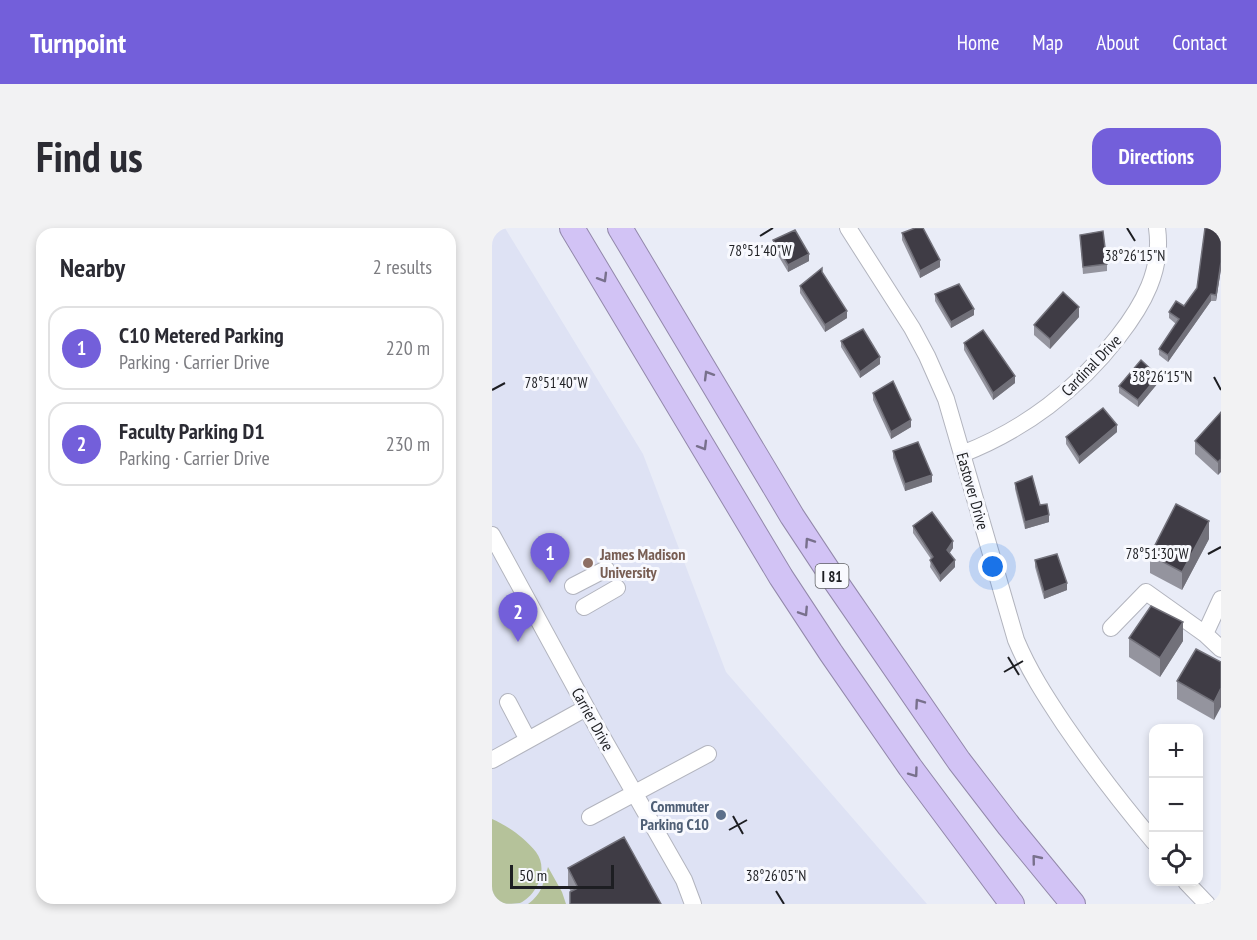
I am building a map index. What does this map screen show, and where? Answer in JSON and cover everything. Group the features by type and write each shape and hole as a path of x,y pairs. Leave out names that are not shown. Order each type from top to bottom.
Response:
{"highway":[{"name":"I 81","path":"572,228 760,542 825,643 868,709 1012,904"},
{"name":"I 81","path":"620,228 792,516 829,572 959,761 1073,904"}],"street":[{"name":"Eastover Drive","path":"848,228 912,328 946,399 1016,640 1025,663 1081,748 1149,836"},
{"name":"Cardinal Drive","path":"962,454 995,440 1031,418 1065,393 1100,359 1132,318 1150,285 1158,253 1157,228"},
{"name":"Carrier Drive","path":"492,535 498,562 586,708 684,880 693,904"},
{"path":"573,586 606,569"},
{"path":"585,607 617,588"},
{"path":"1112,628 1146,592 1205,634 1221,649"},
{"path":"1205,634 1221,599"},
{"path":"508,702 528,740"},
{"path":"492,760 586,708"},
{"path":"590,816 708,753"},
{"path":"1190,886 1207,904"}],"shaded area":[{"name":"James Madison University","path":"492,228 505,228 643,454 726,672 927,904 492,904"}],"green space":[{"path":"492,819 521,837 540,859 541,873 536,888 520,903 492,904"},
{"path":"548,867 566,904 528,904 540,892"}],"building":[{"path":"915,228 923,228 940,260 920,271 902,233"},
{"path":"1205,228 1221,228 1221,262 1216,295 1211,294 1168,355 1159,349 1179,319 1169,312 1176,301 1184,306 1197,288"},
{"path":"795,230 809,254 788,265 773,240"},
{"path":"1103,231 1107,264 1083,267 1080,235"},
{"path":"822,268 822,272 847,311 825,325 800,286"},
{"path":"959,284 974,309 951,322 935,294"},
{"path":"1063,292 1079,307 1050,339 1034,325"},
{"path":"863,329 880,357 860,372 841,341"},
{"path":"983,330 1015,376 993,393 964,343"},
{"path":"1141,360 1158,376 1138,400 1119,386"},
{"path":"893,381 911,420 891,432 873,393"},
{"path":"1103,408 1117,425 1079,457 1066,437"},
{"path":"1221,412 1221,459 1218,462 1195,441"},
{"path":"918,442 932,475 905,484 893,451"},
{"path":"1032,476 1040,505 1047,504 1049,515 1025,522 1015,483"},
{"path":"1176,504 1209,521 1182,572 1150,555"},
{"path":"932,512 953,541 947,550 955,560 940,576 930,560 933,557 913,526"},
{"path":"1057,554 1067,583 1044,592 1035,560"},
{"path":"1151,606 1183,622 1160,658 1129,638"},
{"path":"1196,649 1221,662 1221,688 1214,702 1177,681"},
{"path":"624,837 661,904 570,904 570,892 578,888 568,868"}],"place":[{"name":"James Madison University","path":"588,563"},
{"name":"C10 Metered Parking","path":"550,583"},
{"name":"Faculty Parking D1","path":"518,642"},
{"name":"Commuter Parking C10","path":"721,815"}]}
